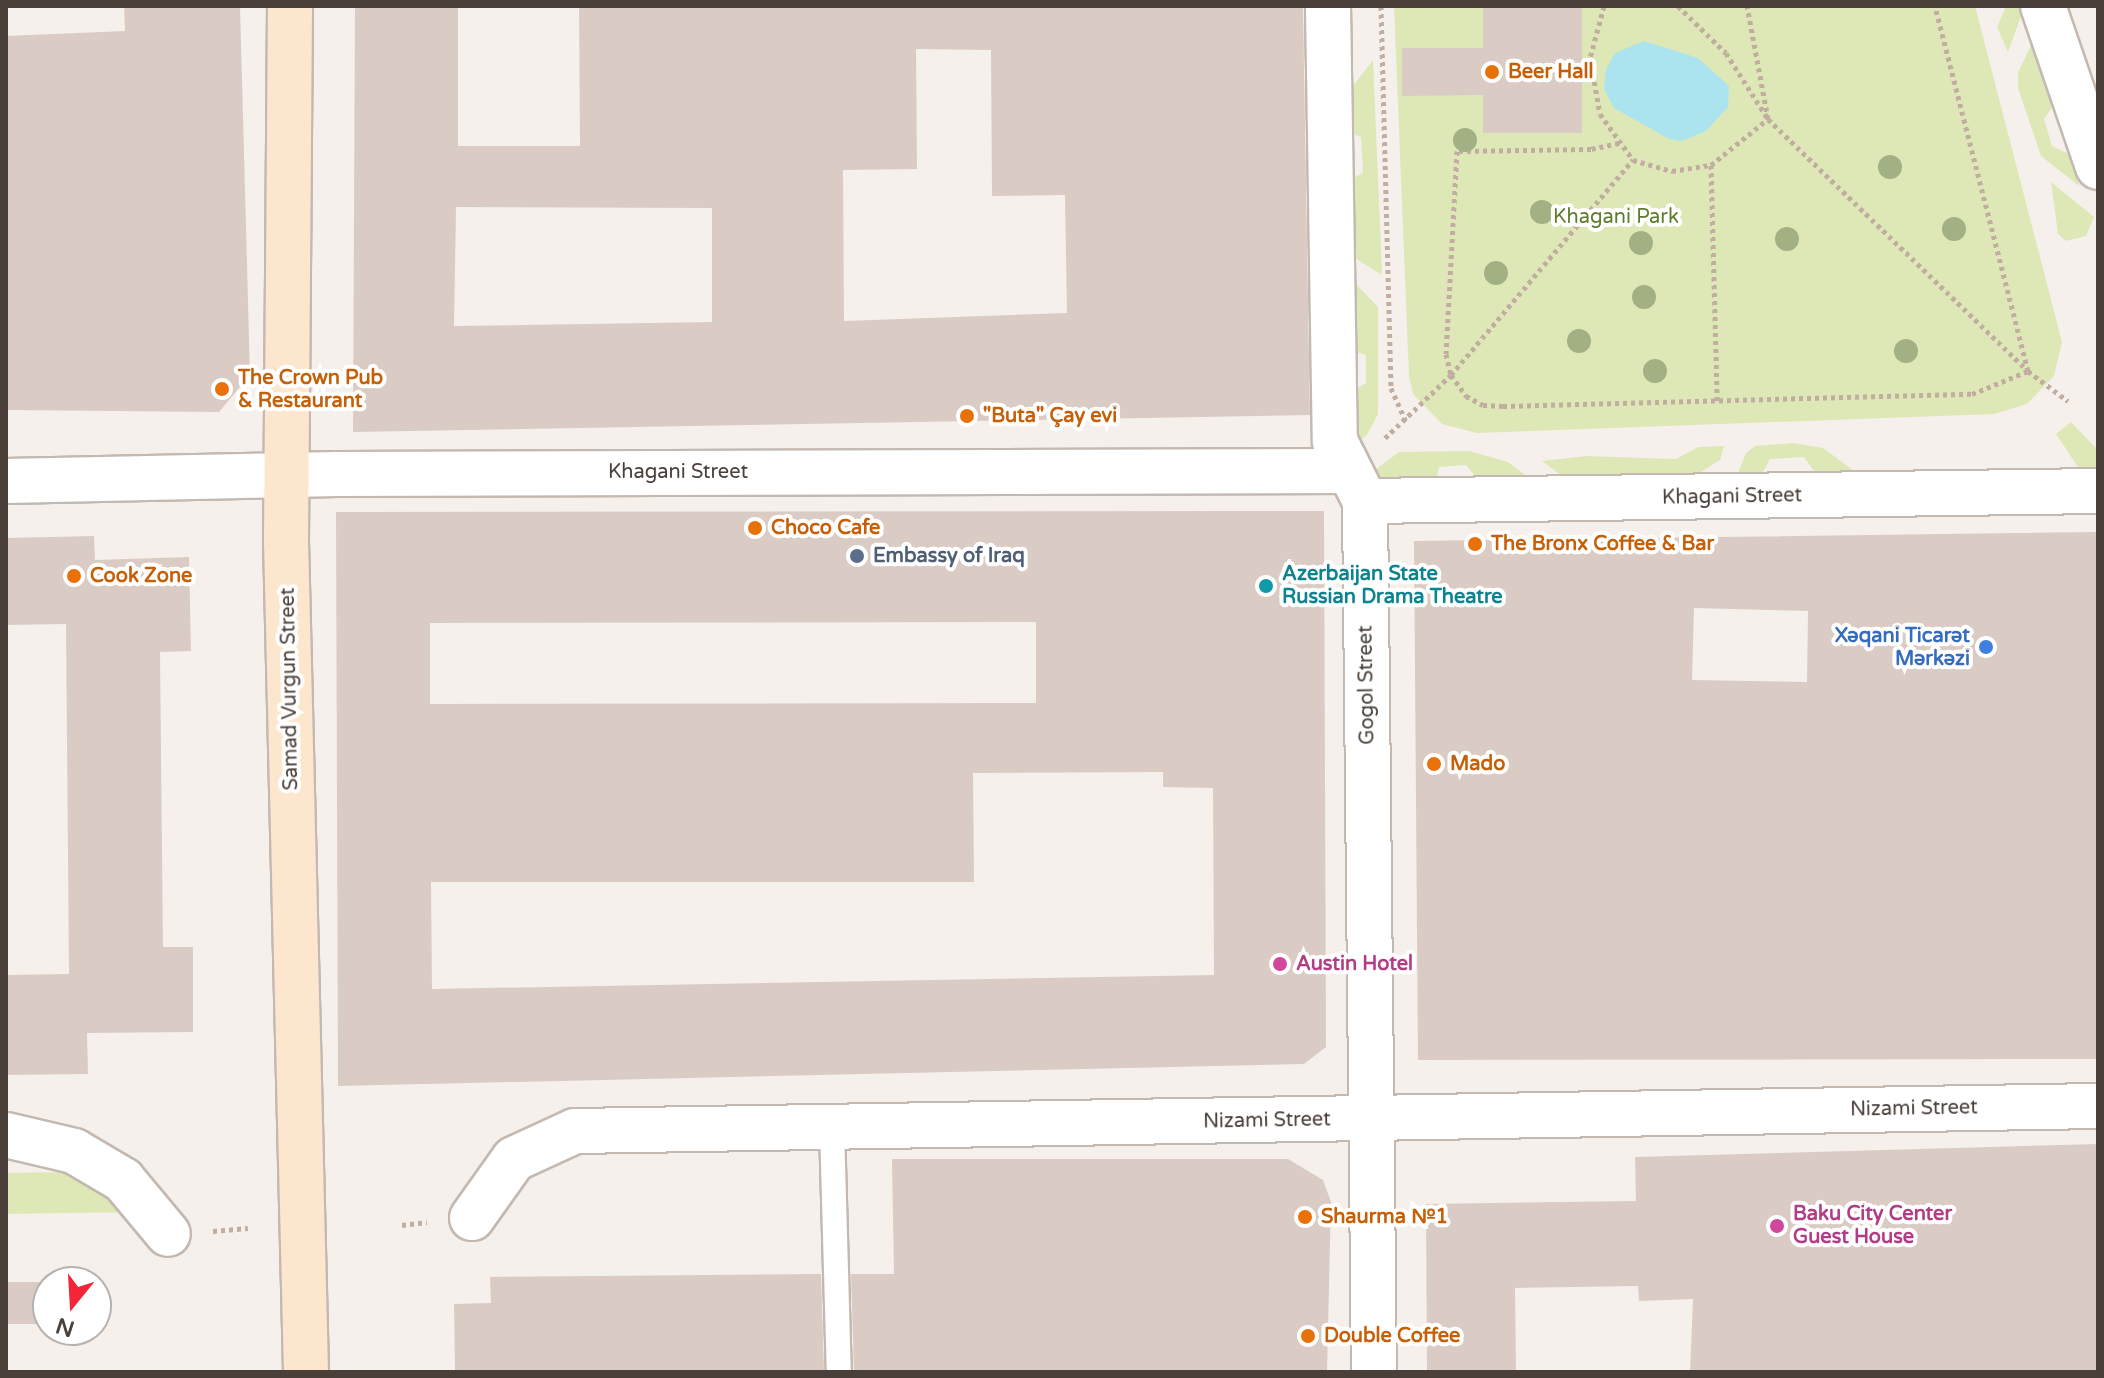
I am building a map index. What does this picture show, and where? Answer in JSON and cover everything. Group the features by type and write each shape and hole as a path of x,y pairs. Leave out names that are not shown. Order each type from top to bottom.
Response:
{"main road":[{"name":"Samad Vurgun Street","path":"290,6 286,474 306,1372"}],"street":[{"name":"Gogol Street","path":"1328,6 1335,441 1357,486 1373,1119 1374,1372"},
{"path":"2043,6 2098,167"},
{"name":"Khagani Street","path":"6,481 286,474 1027,471 1357,486 2098,491"},
{"name":"Nizami Street","path":"472,1218 489,1187 514,1159 575,1131 2098,1106"},
{"path":"6,1135 74,1151 123,1180 168,1234"}],"lane":[{"path":"832,1128 839,1372"}],"path":[{"path":"1381,6 1391,388 1405,420"},
{"path":"1604,6 1590,58 1600,114 1633,160 1672,171 1711,165 1768,119"},
{"path":"1678,6 1726,53 1768,119 2028,371 2068,401"},
{"path":"1747,6 1768,119"},
{"path":"1935,6 2028,371"},
{"path":"1619,143 1591,149 1457,151 1446,354 1451,375 1466,396 1483,405 1972,394 2028,371"},
{"path":"1357,486 1405,420 1451,375 1633,160"},
{"path":"1711,165 1717,401"}],"green space":[{"name":"Khagani Park","path":"1394,6 1975,6 2062,342 2054,376 2027,404 1994,414 1477,433 1442,424 1413,394 1409,377"},
{"path":"2006,6 2024,8 2008,52 1997,27"},
{"path":"2033,41 2055,103 2044,119 2052,146 2071,155 2079,186 2041,156 2018,88 2018,73"},
{"path":"1373,60 1380,274 1349,254 1347,181 1363,173 1361,137 1348,132 1346,95"},
{"path":"2051,182 2094,217 2086,236 2066,241 2058,234"},
{"path":"1351,279 1378,307 1378,414 1367,435 1348,451 1352,391 1366,383 1366,355 1353,351"},
{"path":"2071,422 2098,450 2098,480 2086,479 2056,434"},
{"path":"1793,443 1823,448 1861,476 1817,475 1804,457 1770,459 1760,477 1737,476 1746,453 1755,446"},
{"path":"1724,446 1720,460 1688,480 1565,478 1542,461 1586,456 1676,459 1698,447"},
{"path":"1469,451 1508,462 1528,477 1481,483 1466,465 1439,467 1436,480 1371,484 1372,472 1399,452"},
{"path":"72,1172 131,1212 6,1214 6,1173"}],"water":[{"path":"1644,41 1698,58 1729,86 1728,107 1706,131 1682,141 1669,139 1614,108 1604,89 1606,70 1615,53"}],"building":[{"path":"124,6 240,6 250,375 219,412 6,410 6,36 125,31"},
{"path":"355,6 458,6 458,146 580,146 579,6 1303,6 1310,415 353,432","holes":["916,49 991,50 992,196 1065,195 1067,313 844,321 843,170 917,169","456,207 712,208 712,322 454,326"]},
{"name":"Beer Hall","path":"1483,6 1582,6 1582,133 1483,133 1483,95 1402,96 1402,48 1483,48"},
{"path":"1324,511 1326,1047 1304,1064 338,1086 336,512","holes":["1036,622 1036,703 430,704 430,623","1163,772 1163,787 1213,788 1214,975 432,989 431,882 974,882 973,773"]},
{"path":"2098,532 2098,1059 1418,1060 1414,541","holes":["1694,608 1808,611 1807,682 1692,680"]},
{"path":"94,536 95,560 189,557 191,651 160,652 163,947 193,947 193,1032 87,1033 88,1074 6,1075 6,975 69,974 66,624 6,625 6,538"},
{"path":"2098,1144 2098,1372 1690,1372 1693,1299 1639,1301 1638,1286 1515,1288 1516,1372 1427,1372 1426,1204 1636,1201 1635,1157"},
{"path":"892,1159 1288,1159 1323,1180 1331,1202 1327,1372 854,1370 851,1274 894,1274"},
{"path":"821,1274 824,1370 455,1372 454,1304 491,1303 490,1277"},
{"path":"6,1282 32,1282 32,1324 6,1324"}],"place":[{"name":"Beer Hall","path":"1492,72"},
{"name":"The Crown Pub & Restaurant","path":"222,389"},
{"name":"\"Buta\" Çay evi","path":"967,416"},
{"name":"Choco Cafe","path":"755,528"},
{"name":"The Bronx Coffee & Bar","path":"1475,544"},
{"name":"Embassy of Iraq","path":"857,556"},
{"name":"Cook Zone","path":"74,576"},
{"name":"Azerbaijan State Russian Drama Theatre","path":"1266,586"},
{"name":"Xəqani Ticarət Mərkəzi","path":"1986,647"},
{"name":"Mado","path":"1434,764"},
{"name":"Austin Hotel","path":"1280,964"},
{"name":"Shaurma №1","path":"1305,1217"},
{"name":"Baku City Center Guest House","path":"1777,1226"},
{"name":"Double Coffee","path":"1308,1336"}]}
